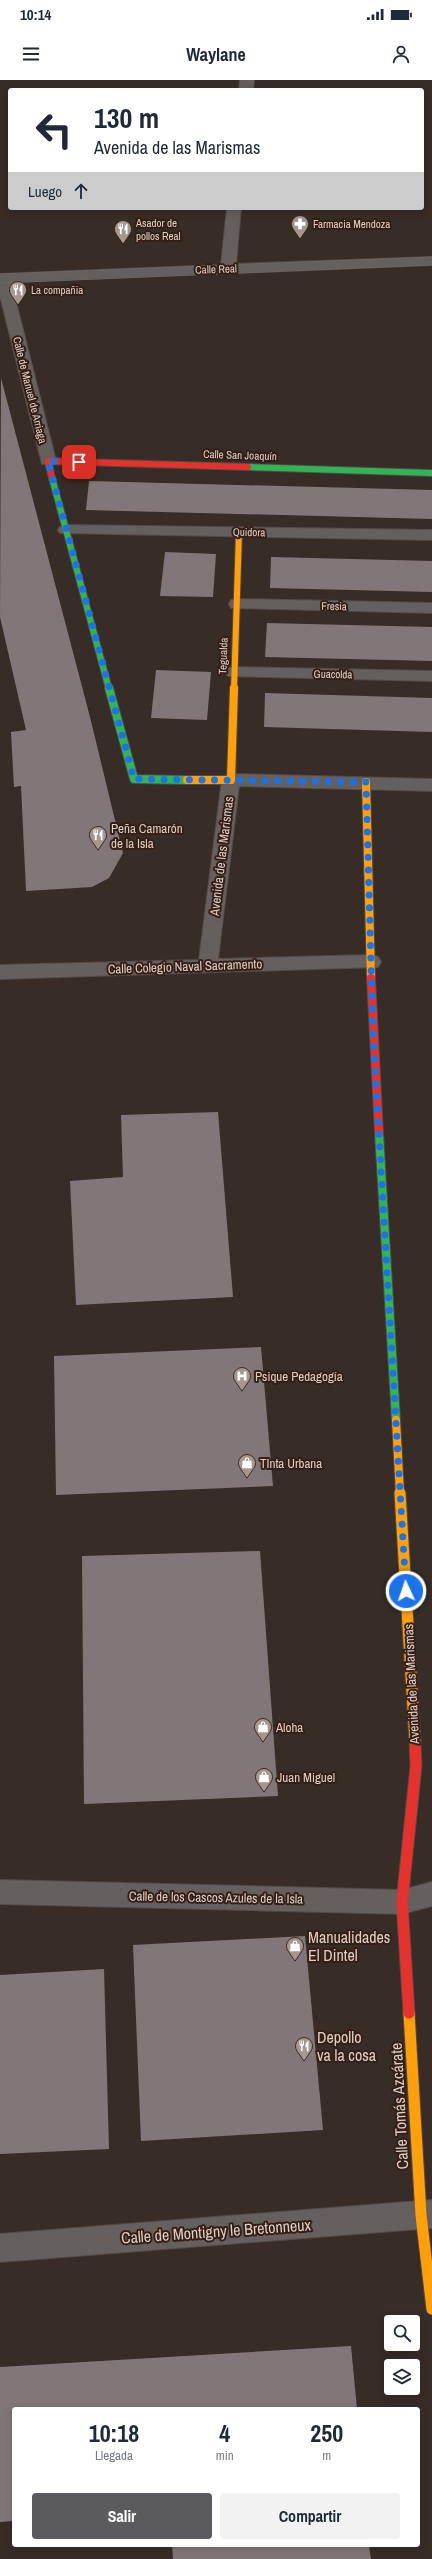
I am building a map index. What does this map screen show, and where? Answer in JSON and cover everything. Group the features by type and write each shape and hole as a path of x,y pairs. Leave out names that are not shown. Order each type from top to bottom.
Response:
{"street":[{"path":"228,268 234,210"},
{"name":"Calle Real","path":"2,278 432,261"},
{"name":"Calle de Manuel de Arriaga","path":"2,278 66,530 134,779 231,780"},
{"name":"Calle San Joaquín","path":"48,461 432,473"},
{"name":"Quidora","path":"66,530 432,535"},
{"name":"Tegualda","path":"231,780 239,532"},
{"name":"Fresia","path":"237,604 432,608"},
{"name":"Guacolda","path":"234,672 432,676"},
{"name":"Avenida de las Marismas","path":"208,965 231,780 366,782 373,1043 416,1766 402,1902"},
{"path":"366,782 432,785"},
{"name":"Calle Colegio Naval Sacramento","path":"0,972 208,965 370,962"},
{"name":"Calle de los Cascos Azules de la Isla","path":"0,1892 402,1902 432,1894"},
{"name":"Calle Tomás Azcárate","path":"402,1902 432,2309"},
{"name":"Calle de Montigny le Bretonneux","path":"0,2248 426,2214"}],"building":[{"path":"1,378 90,717 123,853 109,878 92,887 26,891 21,786 14,787 11,732 26,730 0,617"},
{"path":"89,481 432,490 432,519 86,510"},
{"path":"165,552 216,554 213,597 160,596"},
{"path":"271,557 432,561 432,592 270,588"},
{"path":"267,623 432,627 432,661 265,657"},
{"path":"156,670 211,672 207,720 151,718"},
{"path":"265,693 432,698 432,732 264,727"},
{"path":"218,1112 233,1297 76,1305 70,1181 123,1177 121,1115"},
{"path":"261,1347 273,1486 56,1495 54,1356"},
{"path":"260,1551 278,1796 84,1804 82,1556"},
{"path":"305,1936 323,2130 141,2141 133,1945"},
{"path":"104,1969 109,2149 0,2154 0,1975"},
{"path":"351,2346 357,2407 12,2407 12,2521 0,2522 0,2367"},
{"path":"172,2547 369,2547 371,2559 173,2559"}],"tram line":[{"path":"0,274 432,257"},
{"path":"0,283 432,265"}],"traffic: fast":[{"path":"248,467 432,473"},
{"path":"52,478 134,779 187,780"},
{"path":"379,1133 396,1420"}],"traffic: slow":[{"path":"187,780 231,780 239,532"},
{"path":"366,782 371,978"},
{"path":"396,1420 415,1741"},
{"path":"409,2013 421,2215 432,2309"}],"traffic: jam":[{"path":"52,478 48,461 248,467"},
{"path":"371,978 379,1133"},
{"path":"409,2013 402,1902 416,1766 415,1741"}],"place":[{"name":"Farmacia Mendoza","path":"300,239"},
{"name":"Asador de pollos Real","path":"123,244"},
{"name":"La compañia","path":"18,305"},
{"name":"Peña Camarón de la Isla","path":"98,850"},
{"name":"Psique Pedagogía","path":"242,1391"},
{"name":"TInta Urbana","path":"247,1478"},
{"name":"Aloha","path":"263,1742"},
{"name":"Juan Miguel","path":"264,1792"},
{"name":"Manualidades El Dintel","path":"295,1961"},
{"name":"Depollo va la cosa","path":"304,2061"}],"route":[{"path":"79,462 48,461 134,779 366,782 373,1035 406,1591"}]}
